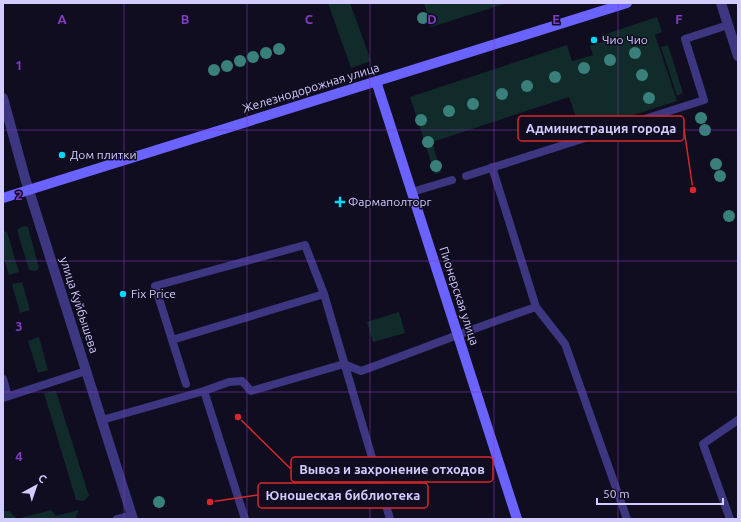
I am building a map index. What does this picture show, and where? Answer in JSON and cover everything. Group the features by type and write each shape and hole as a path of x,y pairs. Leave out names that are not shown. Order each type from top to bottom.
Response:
{"main road":[{"name":"Железнодорожная улица","path":"3,198 627,3"},
{"name":"Пионерская улица","path":"376,81 517,519"}],"street":[{"path":"721,3 738,56"},
{"name":"улица Куйбышева","path":"3,98 86,371 133,517"}],"lane":[{"path":"466,176 704,100 685,39 728,25"},
{"path":"492,167 536,307 565,344 627,519"},
{"path":"412,192 452,180"},
{"path":"186,384 155,286 305,245 324,294 390,519"},
{"path":"172,340 324,294"},
{"path":"102,420 204,391 229,382 242,381 251,390 344,364 361,371 536,307"},
{"path":"3,379 6,397 86,371"},
{"path":"204,391 245,519"},
{"path":"730,519 703,444 738,420"},
{"path":"117,519 133,517"}],"green space":[{"path":"328,3 350,3 371,61 351,68"},
{"path":"424,3 507,3 431,27"},
{"path":"657,17 662,32 655,35 677,101 581,132 569,97 432,142 441,172 435,174 410,97 567,45 572,61 593,55 590,46 605,41 603,35"},
{"path":"668,45 683,93 677,96 661,47"},
{"path":"25,226 28,227 39,268 36,271 29,270 17,230"},
{"path":"3,231 7,232 19,272 9,275 3,256"},
{"path":"22,282 30,310 20,313 12,284"},
{"path":"399,312 405,333 373,342 367,322"},
{"path":"39,337 48,370 38,373 28,341"},
{"path":"56,391 89,496 84,501 76,500 44,393"},
{"path":"51,510 56,516 79,510 75,519 17,519"},
{"path":"3,511 9,511 17,519 3,519"}],"place":[{"name":"Чио Чио","path":"594,40"},
{"name":"Дом плитки","path":"62,155"},
{"name":"Администрация города","path":"693,190"},
{"name":"Фармаполторг","path":"340,202"},
{"name":"Fix Price","path":"123,294"},
{"name":"Вывоз и захронение отходов","path":"238,417"},
{"name":"Юношеская библиотека","path":"210,502"}]}
